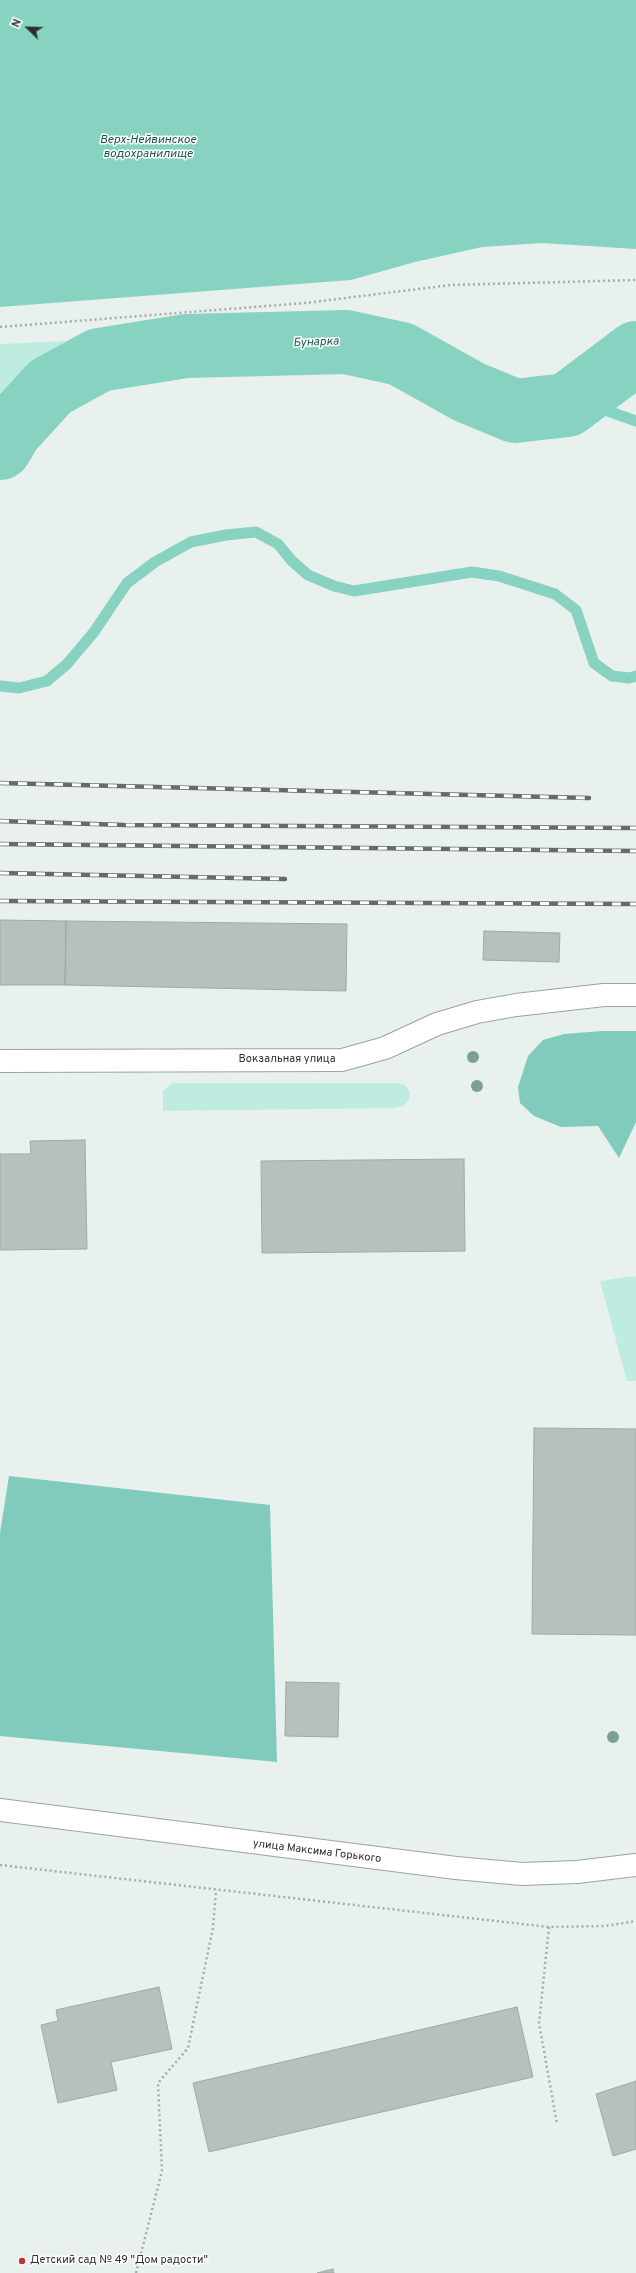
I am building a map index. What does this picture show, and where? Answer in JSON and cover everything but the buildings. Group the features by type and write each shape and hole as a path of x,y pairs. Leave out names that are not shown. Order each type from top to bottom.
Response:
{"street":[{"name":"Вокзальная улица","path":"0,1061 342,1060 385,1048 437,1024 477,1012 516,1005 604,995 636,994"},
{"name":"улица Максима Горького","path":"0,1810 456,1868 522,1874 577,1872 636,1865"}],"path":[{"path":"0,327 305,303 451,285 636,280"},
{"path":"0,1865 549,1927 605,1926 636,1921"},
{"path":"136,2273 162,2171 158,2083 188,2048 213,1928 216,1890"},
{"path":"549,1927 539,2023 556,2124"}],"shaded area":[{"path":"65,341 17,390 0,413 0,344"},
{"path":"602,1031 636,1031 636,1122 619,1158 598,1126 561,1127 534,1116 520,1103 518,1087 528,1056 543,1040 564,1034"},
{"path":"173,1083 398,1083 405,1085 410,1092 409,1100 404,1106 394,1108 163,1111 163,1091"},
{"path":"633,1276 636,1277 636,1381 627,1381 600,1281"},
{"path":"9,1476 270,1505 277,1762 0,1736 0,1533"}],"water":[{"name":"Верх-Нейвинское водохранилище","path":"0,0 636,0 636,249 542,243 482,247 415,262 351,280 0,307"}],"waterway":[{"name":"Бунарка","path":"0,448 10,431 50,387 99,360 186,346 346,342 401,354 469,392 515,411 567,405 636,353"},
{"path":"567,405 591,405 636,421"},
{"path":"0,686 19,688 47,681 67,664 94,632 127,583 155,562 191,542 226,535 256,532 278,544 292,561 308,575 334,586 354,591 472,572 499,576 555,594 576,610 594,663 612,676 629,678 636,676"}],"railway":[{"path":"0,783 589,798"},
{"path":"0,821 124,825 636,828"},
{"path":"0,844 636,851"},
{"path":"0,873 285,879"},
{"path":"0,901 636,904"}],"place":[{"name":"Детский сад № 49 \"Дом радости\"","path":"22,2261"}]}
